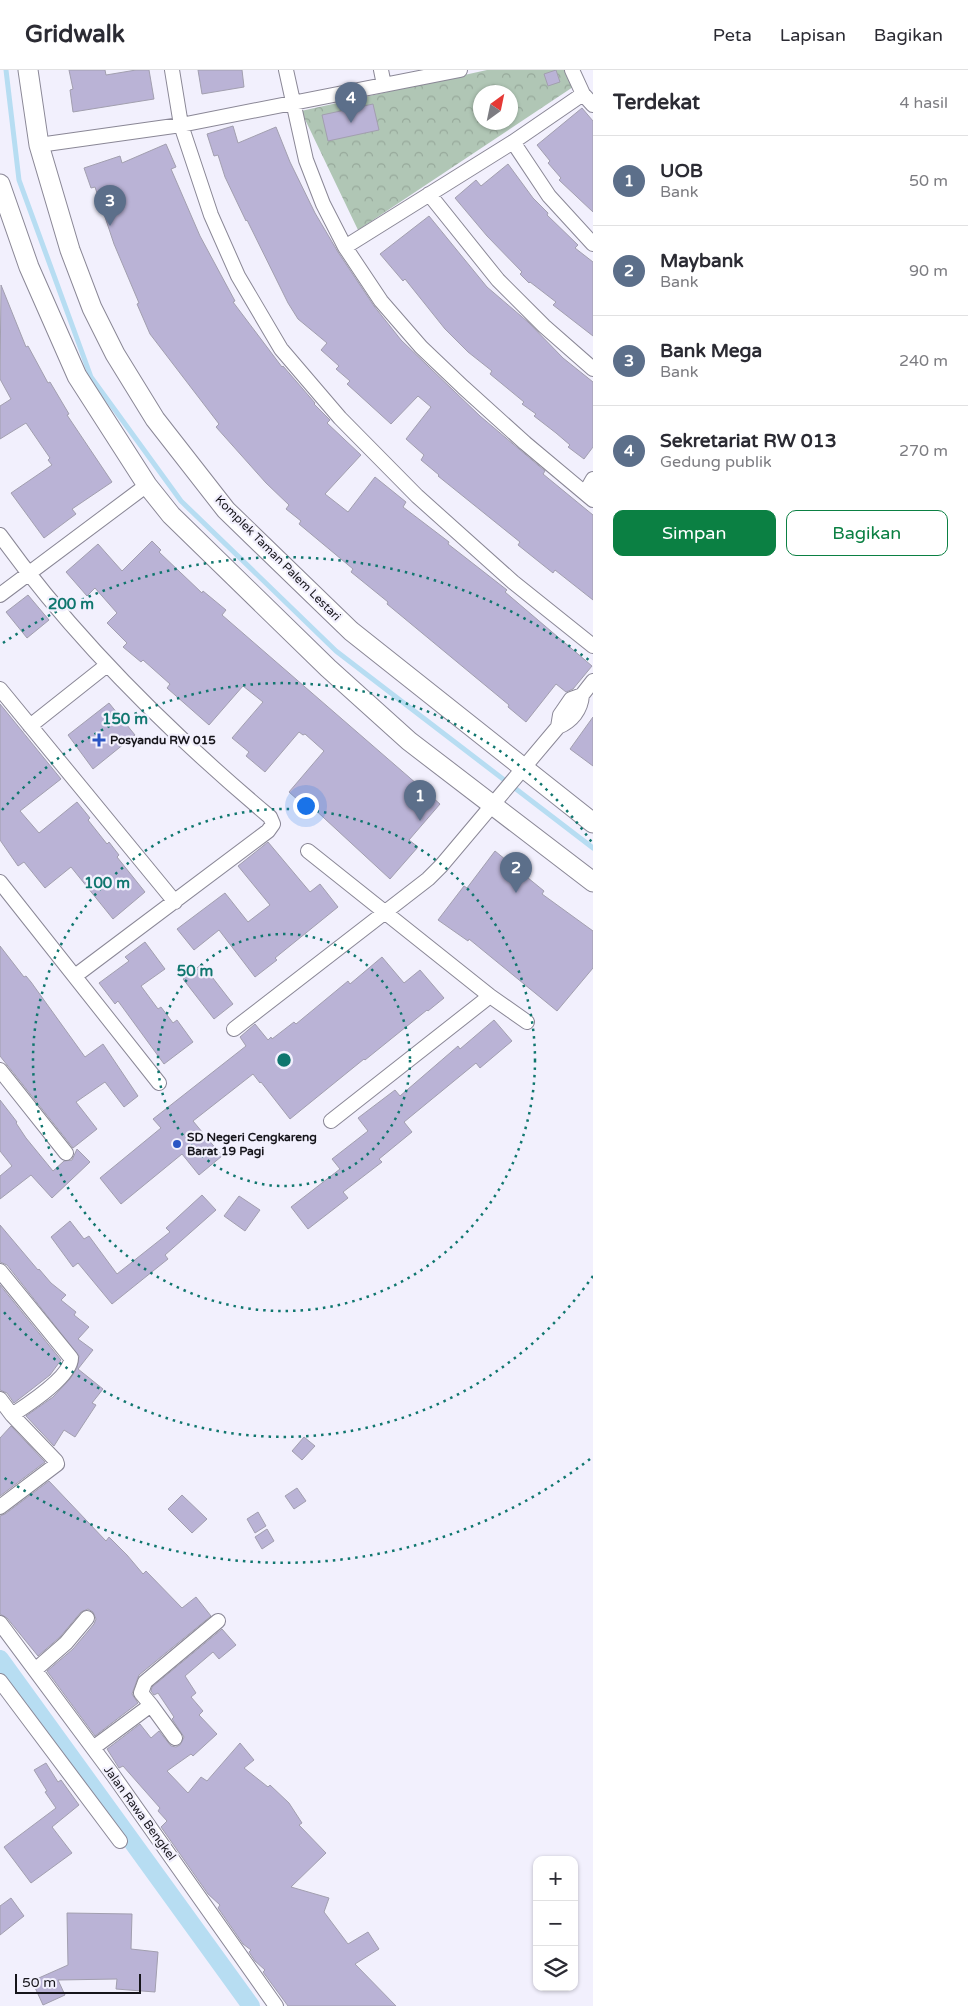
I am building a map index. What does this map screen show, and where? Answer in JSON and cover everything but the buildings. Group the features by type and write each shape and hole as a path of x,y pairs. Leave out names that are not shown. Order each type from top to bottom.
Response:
{"street":[{"name":"Komplek Taman Palem Lestari","path":"28,70 39,145 70,250 92,308 115,354 155,419 226,510 351,631 520,772 593,823"},
{"path":"172,70 181,124 211,215 238,276 281,349 340,418 417,496 513,582 593,646"},
{"path":"286,70 306,160 323,204 345,247 381,301 421,347 483,406 589,496 593,479"},
{"path":"382,70 384,85"},
{"path":"39,145 181,124 293,104 460,70"},
{"path":"572,70 583,94 593,105"},
{"path":"345,247 513,142 583,94"},
{"path":"513,142 549,196 593,244"},
{"path":"0,184 29,267 77,376 147,485 171,515 328,668 409,741 498,799 593,882"},
{"path":"429,194 498,280 544,326 593,369"},
{"path":"0,596 147,485"},
{"path":"0,535 28,574 107,665 212,768 270,817 273,824 268,831 75,976"},
{"path":"30,726 107,665"},
{"path":"234,1029 386,913 441,866 558,727 560,715 571,699 582,695 593,681"},
{"path":"0,689 175,902"},
{"path":"308,851 490,996 527,1022"},
{"path":"0,882 159,1083"},
{"path":"331,1121 490,996"},
{"path":"0,1070 66,1153"},
{"path":"0,1271 71,1358 69,1368 38,1397 12,1415"},
{"path":"0,1399 12,1415 57,1464 0,1507"},
{"path":"35,1670 66,1643 86,1618"},
{"path":"175,1738 142,1693 144,1682 218,1621"},
{"name":"Jalan Rawa Bengkel","path":"0,1624 93,1748 276,2006"},
{"path":"0,1681 120,1842"},
{"path":"93,1748 151,1705"}],"green space":[{"path":"487,70 571,70 576,85 518,124 518,85 473,85 473,130 508,130 358,230 301,111"}],"waterway":[{"path":"6,70 19,180 91,377 181,501 336,651 593,848"},
{"path":"0,1659 251,2006"}],"place":[{"name":"Sekretariat RW 013","path":"351,123"},
{"name":"Bank Mega","path":"110,226"},
{"name":"Posyandu RW 015","path":"99,740"},
{"name":"UOB","path":"420,821"},
{"name":"Maybank","path":"516,893"},
{"name":"SD Negeri Cengkareng Barat 19 Pagi","path":"177,1144"}]}
